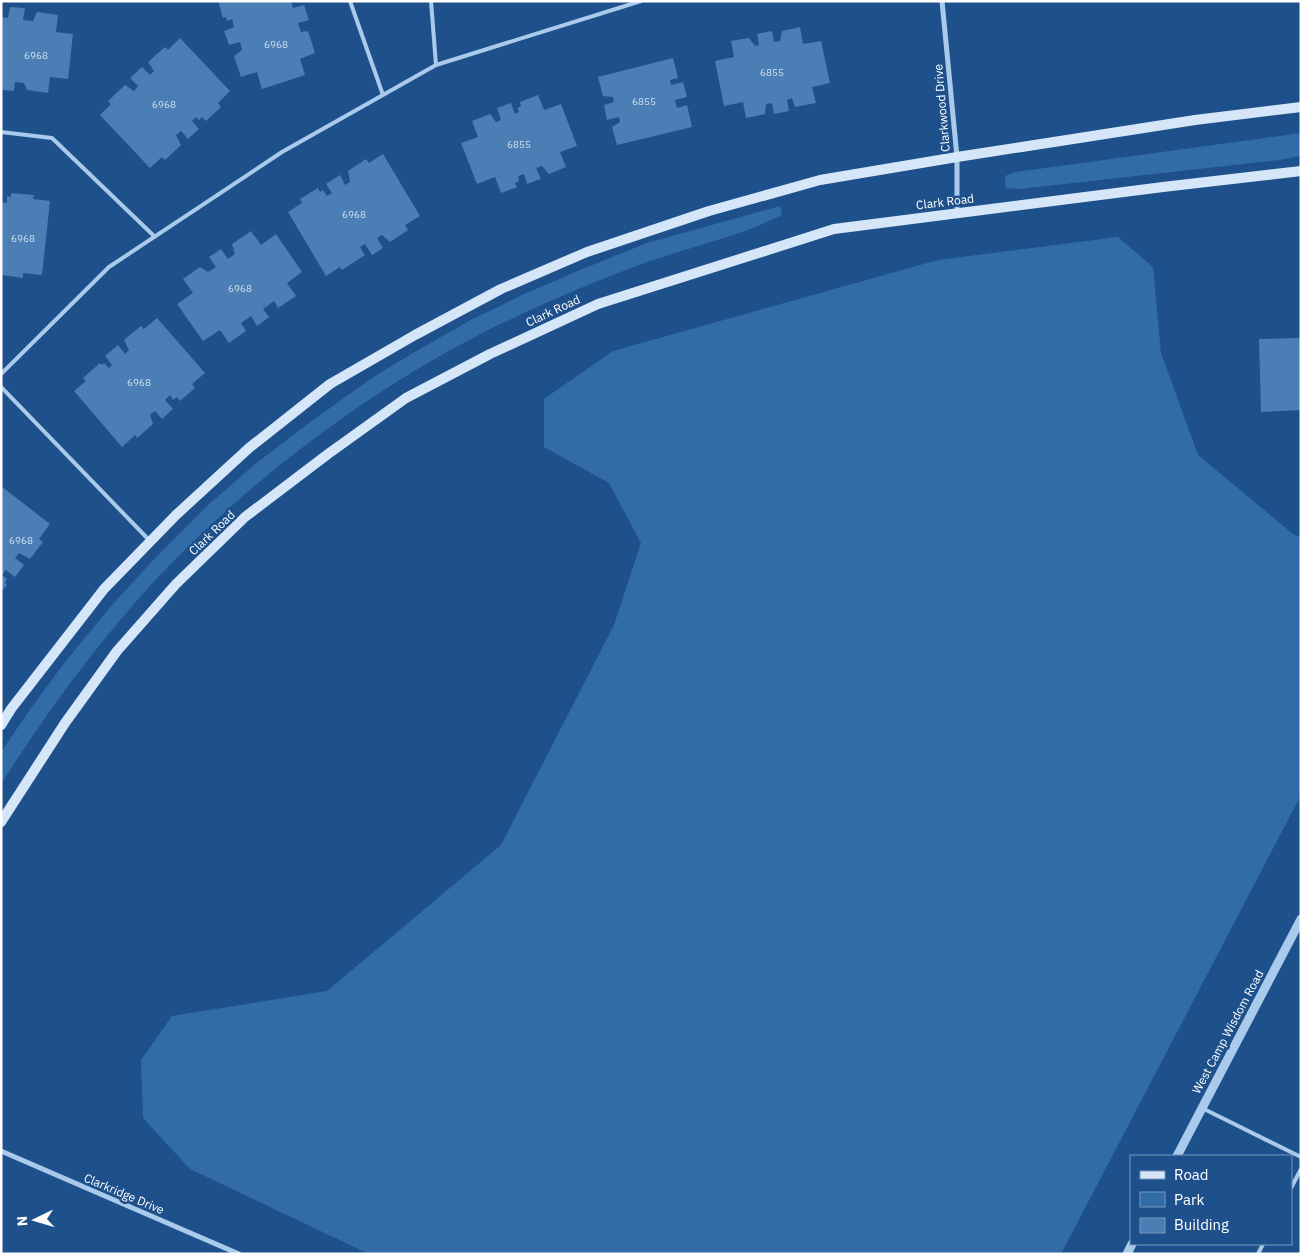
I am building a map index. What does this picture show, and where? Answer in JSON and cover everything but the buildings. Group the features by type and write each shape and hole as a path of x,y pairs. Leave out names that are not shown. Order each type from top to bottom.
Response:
{"main road":[{"path":"1,725 11,709 104,589 176,514 249,448 330,384 416,335 501,290 588,252 709,211 820,180 1186,122 1301,107"},
{"name":"Clark Road","path":"1,822 65,723 117,651 176,584 245,518 328,454 406,398 490,354 598,304 834,229 1163,186 1301,171"}],"street":[{"name":"Clarkwood Drive","path":"942,1 957,157 957,212"},
{"name":"West Camp Wisdom Road","path":"1178,1155 1301,919"},
{"name":"Clarkridge Drive","path":"1,1151 239,1254"}],"lane":[{"path":"350,1 382,95"},
{"path":"431,1 436,65"},
{"path":"1,374 109,267 282,152 436,65 641,1"},
{"path":"1,132 52,138 154,236"},
{"path":"1,387 150,540"},
{"path":"1202,1108 1301,1157"},
{"path":"1292,1186 1301,1168"}],"green space":[{"path":"1301,133 1301,156 1020,189 1006,188 1005,176 1016,172"},
{"path":"780,206 782,215 748,230 650,261 557,298 484,332 401,379 323,432 249,491 204,532 153,583 81,669 1,784 1,752 65,662 112,605 207,506 254,465 309,423 375,376 418,350 471,320 522,295 647,243"},
{"path":"1118,237 1153,267 1161,353 1198,455 1293,534 1301,537 1301,795 1061,1254 369,1254 190,1169 143,1118 141,1060 172,1016 327,991 501,845 614,625 641,543 609,483 544,447 544,399 613,351 938,260"}]}
